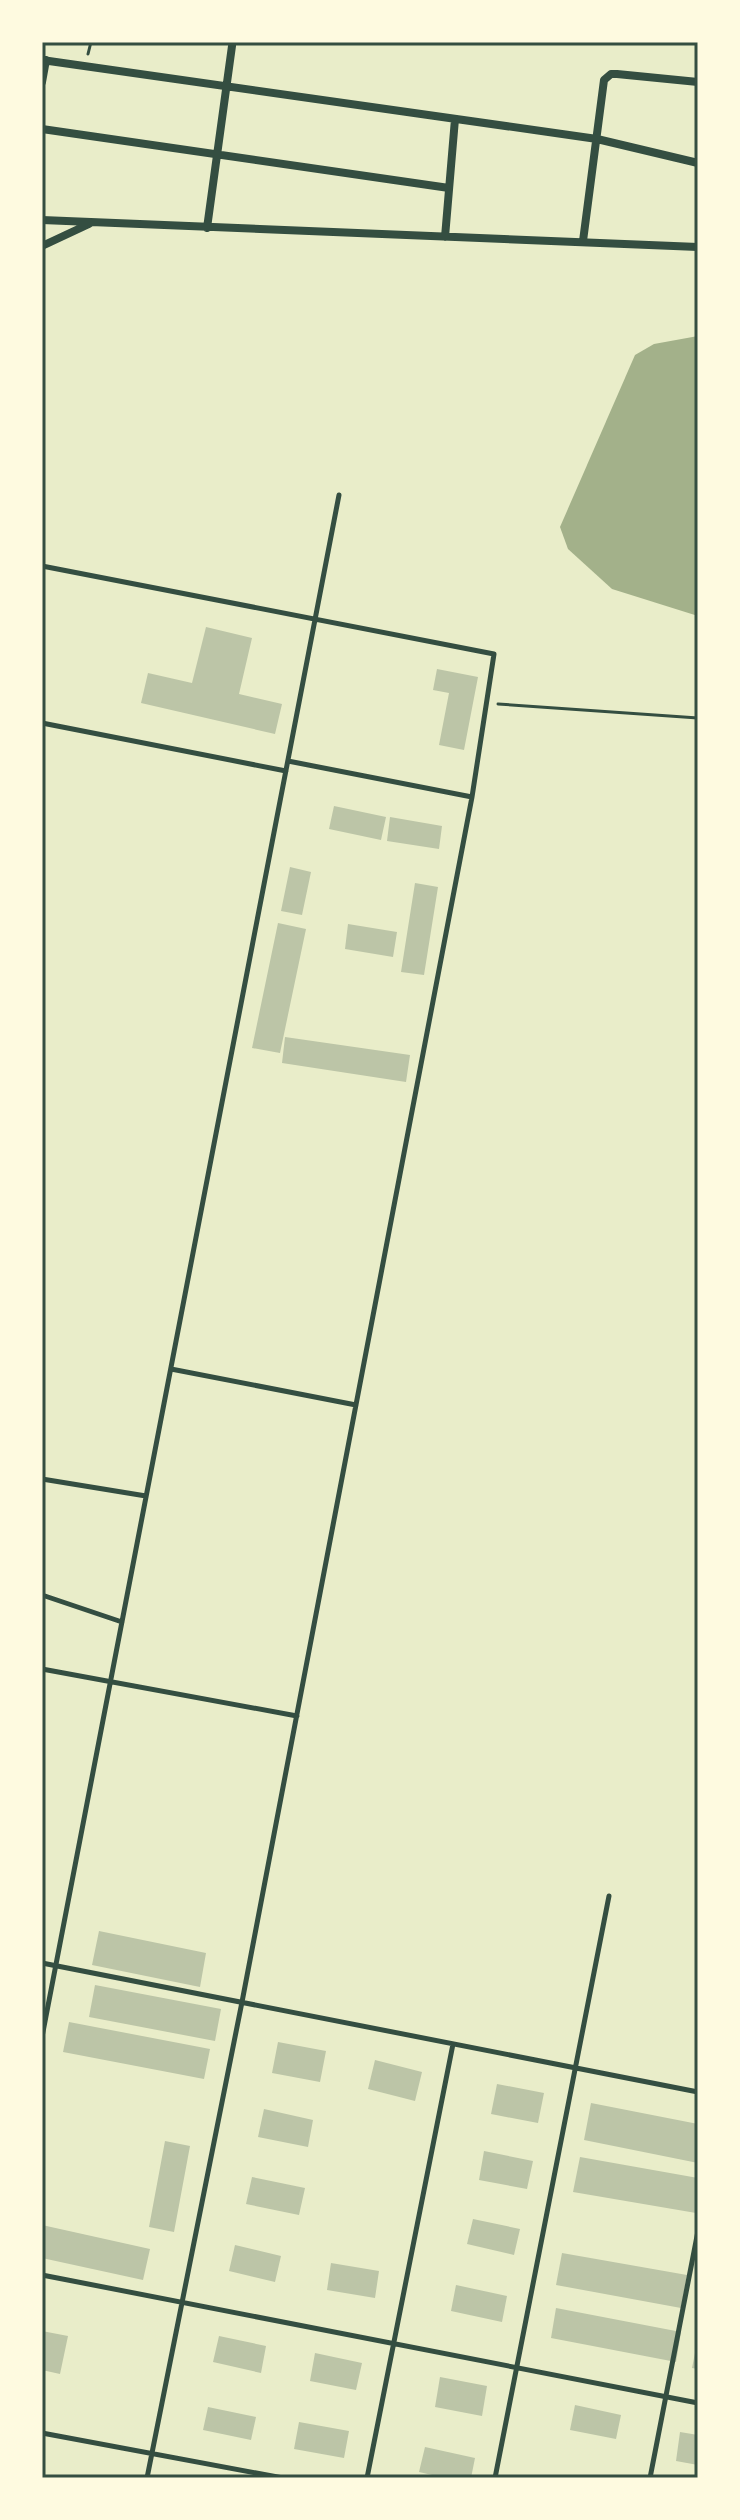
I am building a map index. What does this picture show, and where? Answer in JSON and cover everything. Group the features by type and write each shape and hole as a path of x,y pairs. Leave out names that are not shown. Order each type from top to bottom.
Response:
{"street":[{"path":"207,228 232,46"},
{"path":"42,82 44,60 597,139 698,163"},
{"path":"583,241 602,84 607,76 617,74 698,82"},
{"path":"445,237 455,119"},
{"path":"42,129 449,188"},
{"path":"42,220 698,247"},
{"path":"42,246 92,223"}],"lane":[{"path":"42,2037 339,495"},
{"path":"42,566 494,654 472,797 242,2002 147,2478"},
{"path":"42,723 286,771"},
{"path":"288,761 472,797"},
{"path":"171,1369 356,1405"},
{"path":"42,1479 146,1496"},
{"path":"42,1595 122,1622"},
{"path":"42,1669 297,1716"},
{"path":"495,2478 609,1896"},
{"path":"42,1963 698,2092"},
{"path":"367,2478 453,2044"},
{"path":"650,2478 698,2231"},
{"path":"42,2275 698,2403"},
{"path":"42,2433 283,2478"}],"path":[{"path":"486,703 698,718"}],"shaded area":[{"path":"698,336 698,616 612,589 568,549 560,527 635,355 654,344"}],"building":[{"path":"206,627 252,638 239,694 282,704 275,734 141,703 148,673 192,683"},
{"path":"437,669 478,677 464,750 439,745 449,693 433,690"},
{"path":"334,806 386,817 381,840 329,829"},
{"path":"390,817 442,826 439,849 387,841"},
{"path":"290,867 311,872 302,915 281,911"},
{"path":"415,883 438,887 424,975 401,972"},
{"path":"278,923 306,929 280,1053 252,1048"},
{"path":"348,924 397,932 393,957 345,949"},
{"path":"285,1037 410,1055 406,1082 282,1063"},
{"path":"99,1931 206,1953 200,1987 92,1965"},
{"path":"95,1985 221,2009 215,2041 89,2017"},
{"path":"69,2022 210,2049 204,2079 63,2052"},
{"path":"278,2042 326,2051 320,2082 272,2073"},
{"path":"375,2060 422,2072 415,2101 368,2089"},
{"path":"497,2084 544,2093 538,2123 491,2114"},
{"path":"591,2103 698,2124 698,2163 584,2140"},
{"path":"264,2109 313,2120 308,2147 258,2137"},
{"path":"165,2141 190,2146 174,2232 149,2227"},
{"path":"484,2151 533,2161 527,2189 479,2180"},
{"path":"580,2157 698,2178 696,2213 573,2192"},
{"path":"252,2177 305,2188 299,2215 246,2204"},
{"path":"473,2219 520,2229 514,2255 467,2244"},
{"path":"42,2225 150,2249 143,2280 42,2258"},
{"path":"235,2245 281,2256 275,2282 229,2271"},
{"path":"562,2253 687,2275 681,2308 556,2285"},
{"path":"331,2263 379,2271 375,2298 327,2290"},
{"path":"456,2285 507,2296 502,2322 451,2311"},
{"path":"556,2308 681,2332 676,2362 551,2338"},
{"path":"42,2331 68,2336 60,2374 42,2370"},
{"path":"219,2336 266,2346 261,2373 213,2362"},
{"path":"698,2343 698,2369 692,2368"},
{"path":"315,2353 362,2363 356,2390 310,2381"},
{"path":"440,2377 487,2386 482,2416 435,2407"},
{"path":"575,2405 621,2415 616,2439 570,2430"},
{"path":"208,2407 256,2417 251,2440 203,2430"},
{"path":"299,2422 349,2431 344,2458 294,2449"},
{"path":"680,2432 698,2435 698,2465 676,2461"},
{"path":"425,2447 475,2458 471,2478 445,2478 419,2472"}]}
